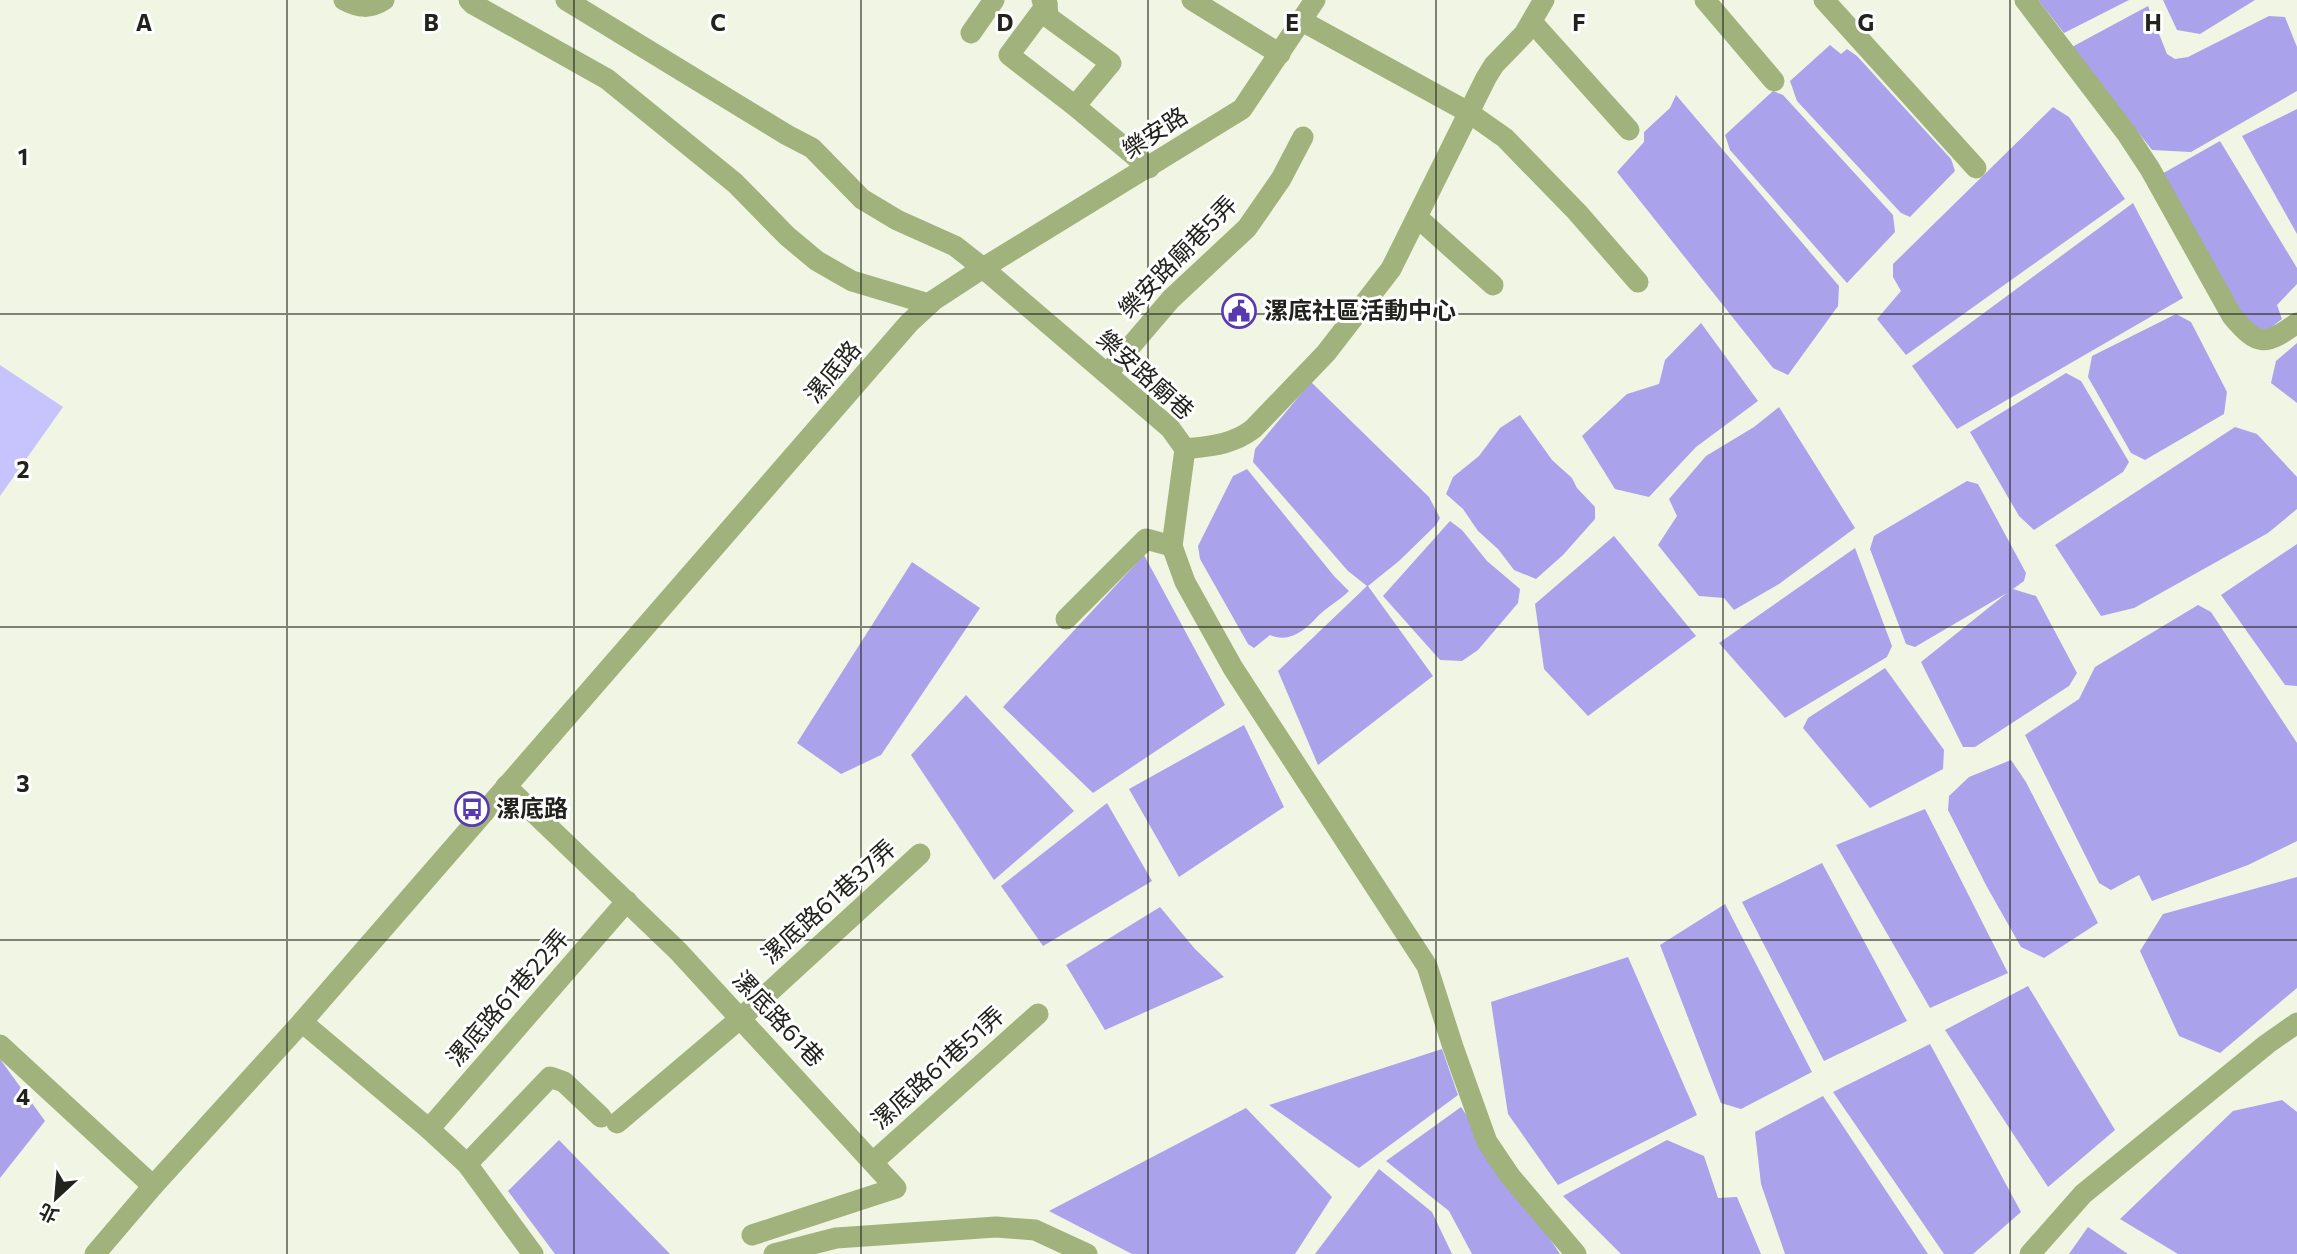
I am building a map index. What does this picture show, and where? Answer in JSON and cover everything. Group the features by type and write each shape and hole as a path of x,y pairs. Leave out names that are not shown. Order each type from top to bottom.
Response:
{"street":[{"path":"344,0 360,7 374,6 384,0"},
{"path":"469,0 607,79 735,183 787,236 817,261 852,281 929,304"},
{"name":"樂安路廟巷","path":"566,0 787,135 813,148 862,199 897,220 955,246 1170,428 1185,449 1172,546"},
{"path":"971,33 993,0"},
{"path":"1192,0 1280,54"},
{"name":"樂安路","path":"983,268 1242,109 1315,0"},
{"path":"1185,449 1218,446 1239,439 1253,429 1326,352 1368,300 1391,269 1494,65 1524,34 1544,0"},
{"path":"1705,0 1774,81"},
{"path":"1824,0 1976,168"},
{"path":"2025,0 2127,134 2150,169 2232,316 2247,335 2265,342 2275,339 2297,323"},
{"path":"1044,2 1048,17 1111,62 1075,106"},
{"path":"1044,2 1009,55 1149,168"},
{"path":"1302,21 1468,112 1505,138 1577,212 1638,282"},
{"path":"1532,22 1629,130"},
{"name":"樂安路廟巷5弄","path":"1107,374 1171,299 1247,228 1281,179 1303,137"},
{"path":"1418,217 1493,285"},
{"name":"漯底路","path":"95,1254 302,1022 909,323 929,304 983,268"},
{"path":"1066,620 1146,539 1172,546 1185,582 1233,668 1427,966 1487,1142 1510,1176 1576,1254"},
{"name":"漯底路61巷","path":"506,786 627,901 742,1017 897,1188 752,1235"},
{"name":"漯底路61巷37弄","path":"467,1164 550,1077 564,1082 609,1120 742,1017 920,854"},
{"name":"漯底路61巷22弄","path":"429,1129 627,901"},
{"name":"漯底路61巷51弄","path":"873,1162 1038,1014"},
{"path":"302,1022 467,1164 533,1254"},
{"path":"2030,1254 2083,1194 2267,1044 2297,1023"},
{"path":"0,1045 153,1186"},
{"path":"774,1254 836,1238 996,1227 1035,1230 1087,1254"}],"shaded area":[{"path":"2038,0 2129,0 2064,33"},
{"path":"2163,0 2255,0 2200,34 2177,30"},
{"path":"2148,6 2167,54 2175,59 2188,57 2269,16 2285,17 2297,47 2297,91 2191,152 2152,150 2072,47"},
{"path":"1830,45 1841,54 1847,49 1857,56 1951,159 1955,171 1910,217 1901,213 1797,101 1790,81"},
{"path":"1773,91 1783,95 1893,215 1895,232 1847,283 1730,150 1725,135"},
{"path":"1676,95 1839,286 1838,306 1788,375 1773,368 1617,172 1644,142 1644,132 1670,108"},
{"path":"2053,107 2069,117 2125,199 1906,355 1877,319 1901,291 1893,277 1893,264"},
{"path":"2297,109 2297,234 2242,136"},
{"path":"2220,141 2297,268 2297,284 2277,305 2282,319 2260,336 2247,335 2160,175"},
{"path":"2133,203 2183,298 1957,429 1912,366"},
{"path":"2176,314 2191,322 2227,392 2224,414 2145,460 2131,453 2088,377 2092,356"},
{"path":"1701,323 1758,401 1696,447 1649,497 1615,489 1582,436 1627,394 1659,384 1665,360"},
{"path":"2297,343 2297,403 2271,383 2276,361"},
{"path":"0,365 63,407 0,496"},
{"path":"2066,373 2081,381 2129,462 2123,472 2034,530 2019,516 1970,432"},
{"path":"1311,382 1429,497 1440,518 1399,561 1368,586 1433,676 1318,765 1278,671 1367,586 1348,571 1253,462 1255,449"},
{"path":"1779,407 1855,528 1779,584 1734,610 1724,598 1699,596 1658,545 1677,516 1669,499 1706,456 1754,427"},
{"path":"1520,415 1552,460 1572,478 1577,488 1595,507 1595,519 1563,555 1536,579 1514,570 1498,549 1478,531 1463,509 1446,494 1453,477 1479,456 1500,428"},
{"path":"2235,427 2257,434 2297,477 2297,509 2268,533 2134,608 2101,616 2055,545"},
{"path":"1247,469 1349,591 1297,634 1284,638 1270,635 1254,648 1248,644 1200,559 1198,546 1233,476"},
{"path":"1967,481 1978,484 2026,573 2024,581 2013,589 2036,596 2077,673 2069,686 1975,747 1963,747 1921,662 2007,593 1915,647 1906,644 1870,549 1874,536"},
{"path":"1450,521 1462,530 1487,561 1520,589 1518,603 1478,650 1462,661 1440,660 1383,596"},
{"path":"1614,536 1696,636 1588,716 1544,669 1535,604"},
{"path":"2297,544 2297,686 2285,685 2221,595"},
{"path":"1855,548 1892,646 1887,657 1785,718 1719,643"},
{"path":"1144,555 1225,705 1093,793 1003,707"},
{"path":"912,562 980,608 881,755 841,774 797,743"},
{"path":"2198,605 2211,612 2297,743 2297,841 2248,865 2152,901 2139,875 2111,890 2099,883 2025,735 2079,699 2095,667"},
{"path":"1885,668 1944,750 1943,769 1870,808 1803,728 1808,718"},
{"path":"966,695 1074,811 994,880 911,755"},
{"path":"1244,725 1284,807 1179,877 1129,789"},
{"path":"2011,760 2026,782 2098,923 2044,958 2021,947 1948,810 1949,796 1969,777"},
{"path":"1107,803 1152,881 1043,946 1001,886"},
{"path":"1925,809 2008,973 1930,1008 1836,845"},
{"path":"1822,863 1907,1021 1824,1061 1742,902"},
{"path":"2297,877 2297,988 2220,1053 2179,1036 2140,951 2163,914"},
{"path":"1725,904 1812,1072 1741,1109 1721,1103 1660,945"},
{"path":"1160,907 1195,949 1224,977 1105,1030 1066,965"},
{"path":"1628,957 1697,1115 1558,1185 1508,1114 1491,1002"},
{"path":"2028,986 2115,1130 2048,1187 1945,1030"},
{"path":"1930,1044 2021,1212 1973,1254 1944,1254 1833,1092"},
{"path":"1442,1049 1458,1095 1359,1168 1269,1105"},
{"path":"0,1059 45,1121 0,1178"},
{"path":"1823,1096 1928,1254 1785,1254 1761,1184 1755,1132"},
{"path":"2282,1100 2297,1112 2297,1254 2178,1254 2120,1219 2233,1111"},
{"path":"1461,1107 1560,1254 1472,1254 1449,1211 1386,1161"},
{"path":"1246,1108 1332,1197 1295,1254 1132,1254 1049,1211"},
{"path":"559,1140 670,1254 555,1254 508,1191"},
{"path":"1667,1140 1704,1156 1718,1198 1737,1197 1761,1254 1621,1254 1563,1196"},
{"path":"1379,1169 1432,1212 1452,1254 1315,1254"},
{"path":"2088,1227 2128,1254 2069,1254"}],"place":[{"name":"漯底社區活動中心","path":"1239,311"},
{"name":"漯底路","path":"472,809"}]}
